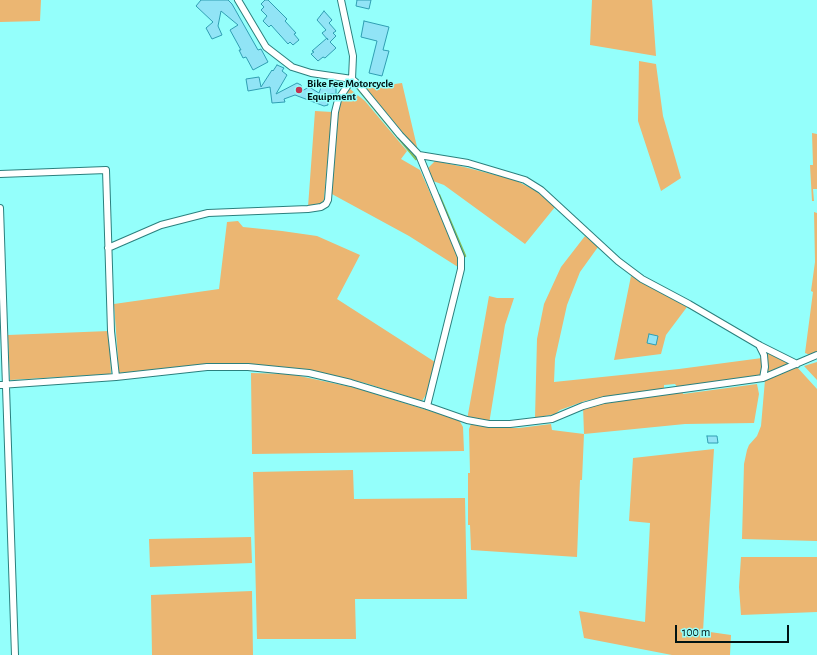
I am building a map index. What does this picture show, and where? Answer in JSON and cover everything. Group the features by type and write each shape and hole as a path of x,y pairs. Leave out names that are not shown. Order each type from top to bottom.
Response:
{"street":[{"path":"238,0 266,47 292,67 311,73 352,79 359,85 400,135 419,155 461,257 461,269 427,406"},
{"path":"108,248 161,225 208,213 321,207 326,204 328,200 335,112 338,100 352,79 353,56 341,0"},
{"path":"419,155 468,163 525,180 541,190 618,261 642,279 759,345 797,364"},
{"path":"0,174 106,170 111,331 116,377"},
{"path":"0,208 3,385 16,655"},
{"path":"759,345 764,355 765,367 763,378"},
{"path":"3,385 116,377 208,367 248,367 309,373 351,383 467,420 489,424 510,424 552,419 583,406 604,400 763,378 817,355"}],"shaded area":[{"path":"0,0 41,0 40,21 0,22"},
{"path":"592,0 652,0 656,56 590,45"},
{"path":"639,61 656,64 663,116 681,178 661,191 638,121"},
{"path":"402,83 418,151 366,88"},
{"path":"350,89 365,101 407,151 401,159 420,170 458,256 458,267 409,236 330,193 337,114 341,100"},
{"path":"315,111 332,112 324,199 321,205 308,207"},
{"path":"812,133 817,134 817,189 813,189 814,201 812,201 810,165 813,165"},
{"path":"435,161 515,180 536,191 555,207 525,244 444,185 433,181 428,168"},
{"path":"814,212 817,213 817,353 810,355 805,353 813,292 811,291 815,262"},
{"path":"238,221 243,227 317,236 360,255 337,299 435,362 427,393 422,401 365,383 315,371 237,364 204,365 119,373 114,304 219,289 227,222"},
{"path":"585,236 598,247 580,272 567,305 555,359 554,382 679,369 762,358 760,376 678,388 675,384 664,385 664,389 616,395 585,401 560,410 555,414 535,418 537,339 544,304 561,267"},
{"path":"631,276 687,307 666,335 661,354 614,360"},
{"path":"489,296 497,298 514,298 505,325 489,424 467,420"},
{"path":"109,331 111,374 10,380 8,335"},
{"path":"766,351 791,363 768,373"},
{"path":"817,362 817,380 804,366"},
{"path":"797,367 817,389 817,541 742,539 744,464 749,445 757,436 761,426 765,380"},
{"path":"251,373 290,374 356,388 459,420 463,427 464,451 252,454"},
{"path":"757,384 759,394 754,423 685,424 584,434 583,406 682,389 683,394"},
{"path":"471,424 492,428 519,428 551,424 552,430 584,434 582,480 580,480 577,557 471,550 470,525 468,525 468,473 470,473 469,429"},
{"path":"714,449 703,631 731,635 730,655 672,655 584,638 579,611 645,622 650,523 629,521 633,458"},
{"path":"353,470 354,499 465,498 467,599 355,599 356,639 257,639 253,472"},
{"path":"251,537 252,563 150,567 149,539"},
{"path":"741,557 817,557 817,612 741,615 739,587"},
{"path":"252,591 253,655 152,655 151,595"}],"building":[{"path":"201,0 228,0 232,4 258,50 261,49 268,62 253,70 246,57 243,58 239,50 241,50 230,30 238,25 221,11 218,26 222,35 212,39 206,28 213,22 196,6"},
{"path":"265,0 268,0 287,19 285,21 296,33 294,34 299,40 293,45 290,42 288,44 271,25 269,27 263,21 267,16 261,10 264,7 261,4"},
{"path":"357,0 371,0 369,9 356,6"},
{"path":"324,11 332,20 329,23 336,31 333,33 336,36 330,42 336,48 325,58 323,57 318,61 311,54 314,52 312,51 327,38 322,33 326,30 317,20"},
{"path":"364,21 389,27 383,50 389,51 382,76 369,73 377,41 361,37"},
{"path":"277,65 284,68 282,71 287,75 276,94 297,83 301,85 302,91 309,87 319,93 323,82 324,86 336,87 336,94 326,94 328,105 324,106 295,95 284,99 285,102 272,103 270,87 248,91 246,79 259,77 261,87"},
{"path":"649,334 658,336 656,345 647,343"},
{"path":"707,436 717,436 718,443 708,443"}],"waterway":[{"path":"355,85 416,159"},
{"path":"439,195 465,256"}],"place":[{"name":"Bike Fee Motorcycle Equipment","path":"299,90"}]}
